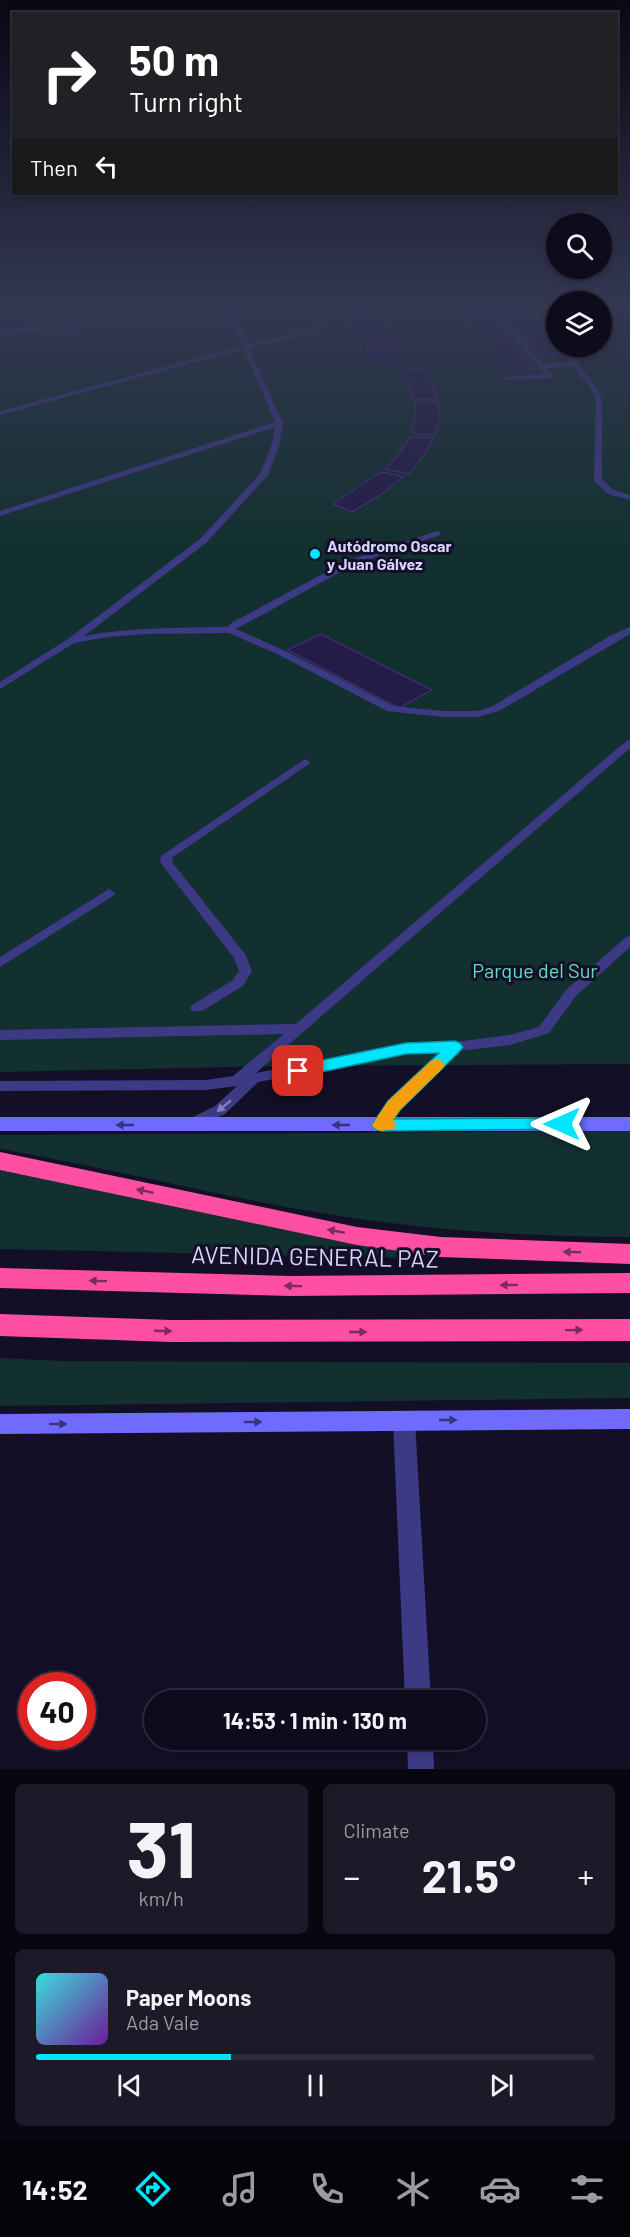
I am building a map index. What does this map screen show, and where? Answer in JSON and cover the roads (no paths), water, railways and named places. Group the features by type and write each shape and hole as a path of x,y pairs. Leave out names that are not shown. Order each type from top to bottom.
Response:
{"highway":[{"path":"0,1161 357,1236 441,1247 630,1254"},
{"name":"AVENIDA GENERAL PAZ","path":"0,1278 291,1286 630,1283"},
{"path":"0,1325 171,1331 630,1330"}],"street":[{"path":"0,1124 630,1124"},
{"path":"0,1424 630,1419"},
{"path":"404,1421 417,1690"},
{"path":"420,1750 421,1769"}],"lane":[{"path":"0,413 90,389"},
{"path":"0,686 71,641 203,542 264,475 275,446 279,423 264,389"},
{"path":"594,389 598,400 598,481 611,492 630,498"},
{"path":"0,514 279,423"},
{"path":"230,630 236,624 350,562 437,533"},
{"path":"71,641 108,634 145,631 230,630 282,653 391,709 477,714 495,709 630,630"},
{"path":"237,1081 630,742"},
{"path":"197,1008 238,983 246,971 240,957 166,862 167,856 305,762"},
{"path":"0,963 109,893"},
{"path":"0,1086 206,1085 253,1079 406,1048 455,1047 510,1040 544,1030 571,993 630,940"},
{"path":"0,1035 298,1029"},
{"path":"381,1125 394,1105 455,1047"},
{"path":"189,1125 220,1110 253,1079"}],"place":[{"name":"Autódromo Oscar y Juan Gálvez","path":"315,554"}],"park label":[{"name":"Parque del Sur","path":"535,970"}]}
